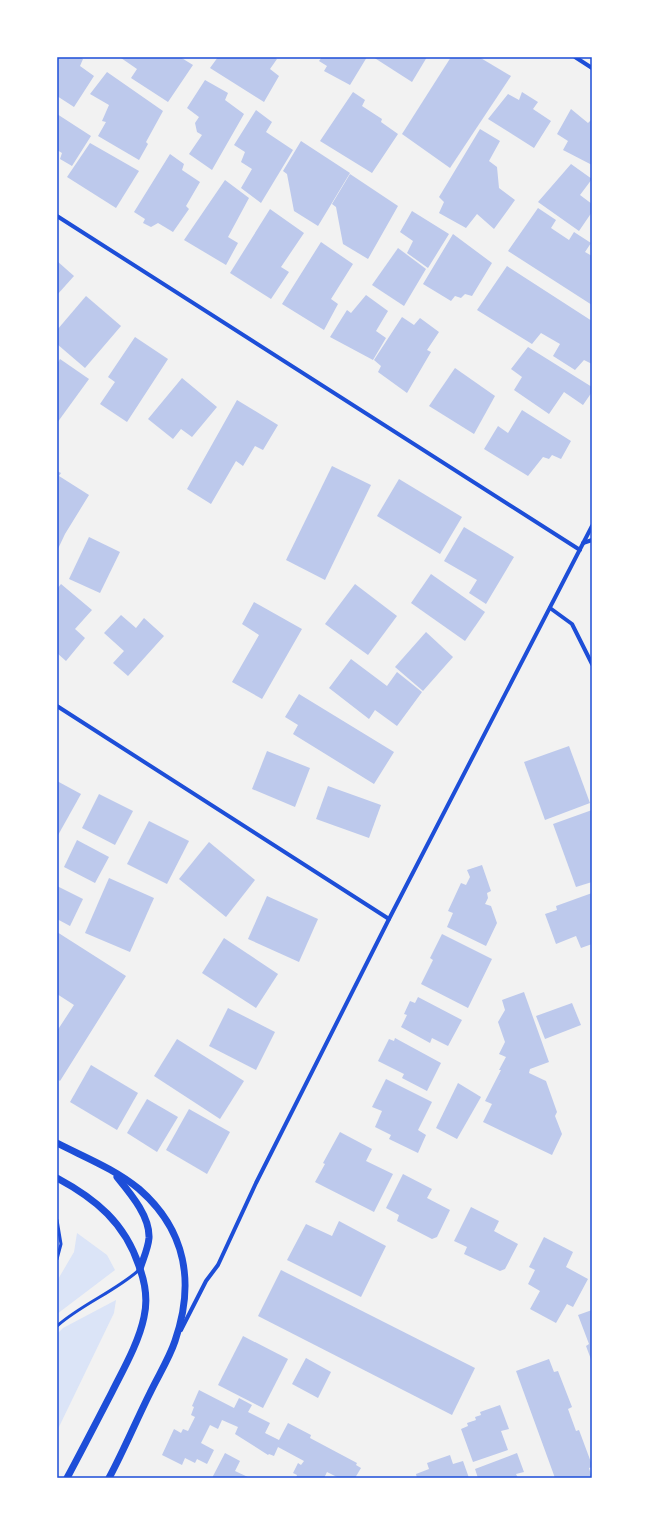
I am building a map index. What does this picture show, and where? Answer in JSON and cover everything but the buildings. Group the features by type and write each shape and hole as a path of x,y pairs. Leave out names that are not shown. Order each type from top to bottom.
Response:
{"street":[{"path":"575,57 592,68"},
{"path":"57,216 580,550"},
{"path":"109,1478 174,1342 206,1281 218,1265 256,1183 389,919 592,526"},
{"path":"583,543 592,540"},
{"path":"550,608 572,624 592,664"},
{"path":"57,706 389,919"},
{"path":"57,1143 113,1172 140,1190 166,1220 178,1243 185,1271 183,1312 174,1342"},
{"path":"113,1172 136,1203 148,1227 148,1242 140,1269"},
{"path":"57,1178 78,1190 111,1216 130,1243 140,1269 145,1290 144,1317 126,1365 67,1478"}],"lane":[{"path":"57,1220 61,1244 57,1259"},
{"path":"58,1325 140,1269"}],"shaded area":[{"path":"77,1233 107,1255 115,1270 57,1314 57,1281 74,1252"},
{"path":"116,1300 114,1313 57,1431 57,1334 63,1328"}]}
